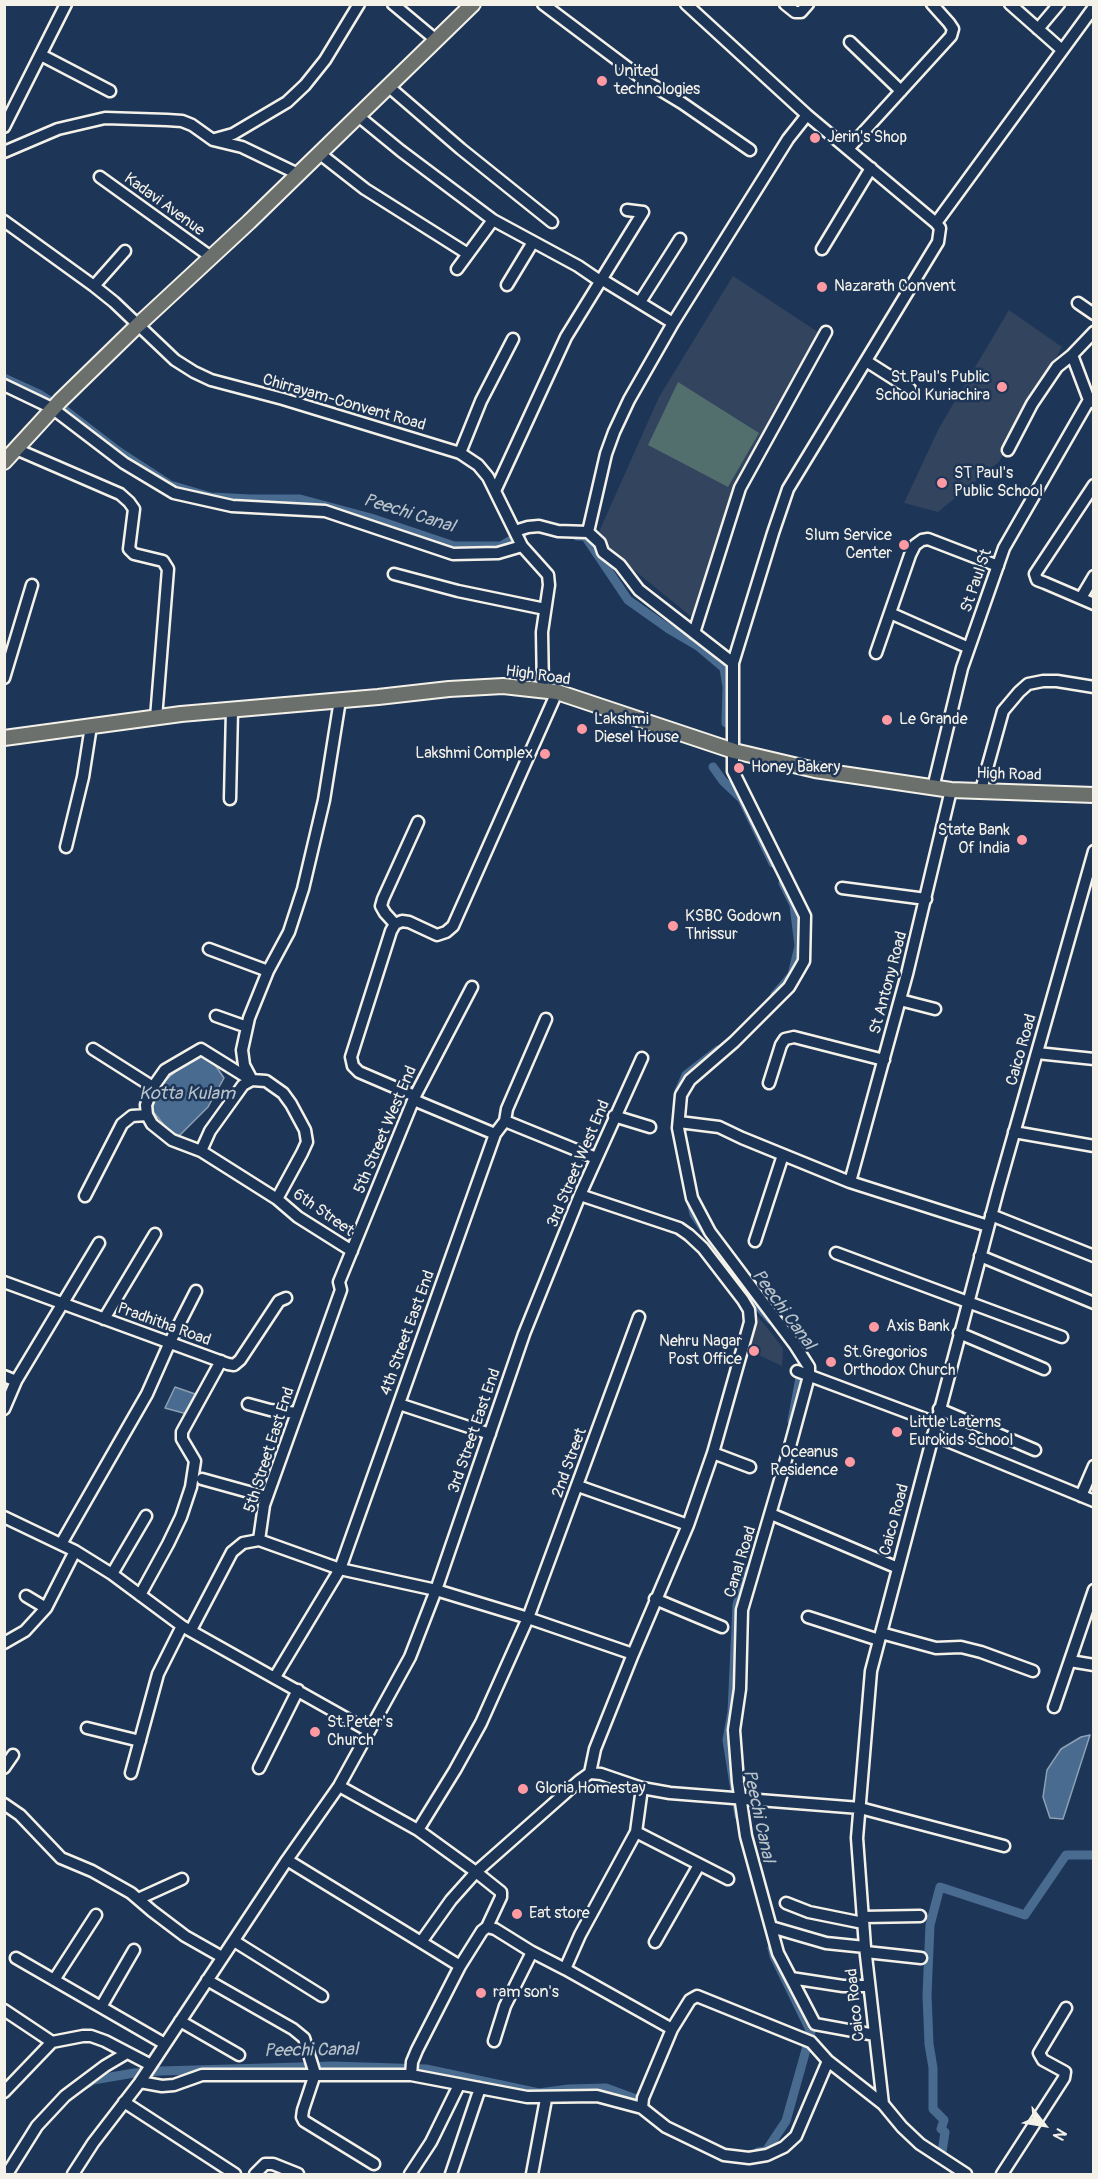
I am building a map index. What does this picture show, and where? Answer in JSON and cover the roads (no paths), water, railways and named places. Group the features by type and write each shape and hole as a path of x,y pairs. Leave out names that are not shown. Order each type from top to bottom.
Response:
{"main road":[{"path":"4,462 56,405 473,4"},
{"name":"High Road","path":"4,738 232,710 502,686 550,692 734,751 815,770 951,790 1093,795"}],"street":[{"path":"4,127 66,4"},
{"path":"219,141 287,102 305,85 325,60 359,4"},
{"path":"393,4 436,40"},
{"path":"543,4 644,80 750,150"},
{"path":"686,4 807,115 940,228 938,242 788,489 733,663 733,771 805,916 804,961 789,987 734,1042 690,1080 681,1095 678,1128 692,1198 710,1232 805,1358 809,1367 804,1374 936,1423"},
{"path":"785,4 795,12 801,12 808,4"},
{"path":"848,149 951,36 953,29 950,23 932,4"},
{"path":"1011,4 1062,50"},
{"path":"1038,29 1059,4"},
{"path":"936,223 1094,7"},
{"path":"850,42 901,92"},
{"path":"41,55 110,91"},
{"path":"388,86 461,149 552,222"},
{"path":"357,115 493,220 578,266 673,323"},
{"path":"588,532 599,477 614,432 645,371 788,139 807,115"},
{"path":"4,152 58,129 105,117 182,121 219,141 242,147 298,174"},
{"path":"319,153 365,189 468,254"},
{"path":"822,249 871,168"},
{"name":"Kadavi Avenue","path":"100,177 211,257"},
{"path":"495,491 566,337 643,212 627,210"},
{"name":"Chirrayam-Convent Road","path":"4,220 94,286 175,360 211,380 283,399 460,453 478,465 488,477 518,538 548,575 549,585 542,632 550,692"},
{"path":"457,269 493,220"},
{"path":"640,302 680,239"},
{"path":"507,285 533,242"},
{"path":"94,286 125,251"},
{"path":"1078,303 1094,314"},
{"path":"694,633 723,534 740,488 826,332"},
{"path":"1008,450 1032,404 1057,367 1093,334"},
{"path":"460,453 481,401 513,339"},
{"path":"1072,355 1091,401"},
{"path":"866,361 910,389"},
{"path":"4,385 56,405 124,463 174,493 232,506 325,512 453,554 498,553 528,527 539,526 558,531 588,532 600,543 603,552 620,565 639,590 733,663"},
{"name":"St Paul St","path":"933,788 962,668 1004,548 1091,401"},
{"path":"16,449 120,494 134,509 129,549 134,554 163,561 168,569 156,718"},
{"path":"1094,485 1035,574 1037,579 1045,584 1094,604"},
{"path":"876,652 910,555 915,545 922,540 928,539 998,566"},
{"path":"394,574 458,591 545,609"},
{"path":"1081,598 1094,576"},
{"path":"4,678 32,585"},
{"path":"890,613 969,648"},
{"path":"981,790 1003,711 1019,692 1028,684 1043,681 1094,687"},
{"path":"495,1134 417,1101 415,1096 359,1072 353,1066 351,1057 395,924 402,921 409,922 437,934 446,932 453,926 550,692"},
{"path":"201,1151 217,1121 243,1085 252,1080 244,1065 242,1050 247,1027 268,971 289,932 303,889 324,800 340,700"},
{"path":"230,799 232,710"},
{"path":"66,847 83,777 90,726"},
{"path":"1093,795 1094,789"},
{"name":"St Antony Road","path":"850,1182 900,1000 951,790"},
{"path":"395,924 381,906 418,822"},
{"name":"Caico Road","path":"883,2104 865,1950 857,1838 871,1671 959,1333 1094,851"},
{"path":"842,888 926,899"},
{"path":"209,949 268,971"},
{"name":"5th Street West End","path":"341,1290 339,1282 415,1096 472,987"},
{"path":"900,1000 935,1009"},
{"path":"216,1016 247,1027"},
{"name":"4th Street East End","path":"275,1677 340,1569 495,1134 505,1121 507,1109 546,1019"},
{"path":"769,1083 781,1045 785,1039 794,1037 884,1060"},
{"path":"85,1196 122,1124 132,1116 147,1115 146,1104 153,1087 93,1049"},
{"name":"6th Street","path":"153,1087 165,1070 201,1049 252,1080 266,1081 283,1093 305,1130 306,1142 277,1199"},
{"path":"1037,1053 1094,1059"},
{"name":"3rd Street West End","path":"546,1283 580,1195 642,1058"},
{"name":"6th Street","path":"147,1115 152,1124 172,1140 201,1151 277,1199 298,1216 352,1251"},
{"path":"614,1116 650,1127"},
{"path":"505,1121 596,1158"},
{"path":"679,1122 719,1127 850,1182 990,1220 1094,1256"},
{"path":"1014,1132 1094,1146"},
{"path":"755,1241 783,1155"},
{"path":"580,1195 680,1228 703,1248 749,1310 750,1322 712,1453 688,1525 655,1599 595,1749 590,1773"},
{"path":"104,1319 155,1234"},
{"path":"4,1409 16,1381 99,1243"},
{"path":"836,1253 1062,1337"},
{"path":"980,1256 1094,1303"},
{"name":"Pradhitha Road","path":"4,1282 234,1365 240,1360 279,1301 286,1298"},
{"name":"3rd Street East End","path":"73,2175 93,2143 146,2073 287,1860 339,1786 410,1657 436,1590 524,1334 546,1283"},
{"name":"5th Street East End","path":"259,1540 267,1497 341,1290"},
{"path":"61,1544 147,1394 196,1292"},
{"name":"2nd Street","path":"418,1830 480,1723 528,1618 639,1317"},
{"path":"959,1333 1044,1369"},
{"path":"140,1595 181,1517 190,1487 195,1461 182,1439 182,1432 221,1361"},
{"name":"Canal Road","path":"804,1374 771,1514 742,1610 740,1689 734,1730 735,1797 778,1953 815,2024"},
{"path":"4,1376 16,1381"},
{"path":"248,1404 270,1410 297,1413"},
{"path":"399,1404 490,1434"},
{"path":"939,1409 1035,1450"},
{"path":"933,1435 1094,1501"},
{"path":"712,1453 750,1467"},
{"path":"1082,1496 1094,1466"},
{"path":"202,1479 267,1497"},
{"path":"578,1486 688,1525"},
{"path":"771,1514 898,1568"},
{"path":"112,1574 146,1516"},
{"path":"4,1517 75,1551 112,1574 186,1628 369,1731"},
{"path":"131,1773 158,1674 232,1552 243,1543 259,1540 340,1569 436,1590 633,1654"},
{"path":"4,1642 25,1631 46,1608 75,1551"},
{"path":"1054,1707 1070,1661 1088,1621 1094,1590"},
{"path":"26,1596 46,1608"},
{"path":"655,1599 722,1628"},
{"path":"808,1617 936,1648 961,1647 1033,1671"},
{"path":"1070,1661 1094,1665"},
{"path":"259,1768 298,1690"},
{"path":"87,1728 140,1741"},
{"path":"4,1768 13,1755"},
{"path":"421,1942 451,1900 476,1872 579,1780 590,1773 601,1774 642,1788 670,1793 860,1808 1004,1846"},
{"path":"339,1786 418,1830 501,1892 501,1897 487,1927 460,1966 411,2070"},
{"path":"565,1969 580,1935 636,1832 642,1788"},
{"path":"4,1804 20,1815 61,1858 92,1871 131,1893 185,1936 222,1958"},
{"path":"636,1832 728,1879"},
{"path":"287,1860 460,1966"},
{"path":"655,1942 699,1864"},
{"path":"138,1899 182,1879"},
{"path":"786,1903 808,1912 863,1920 920,1916"},
{"path":"54,1980 96,1915"},
{"path":"487,1927 495,1929 532,1952 672,2029"},
{"path":"771,1927 826,1943 921,1958"},
{"path":"234,1941 322,1996"},
{"path":"101,2007 134,1950"},
{"path":"494,2042 505,2006 532,1952"},
{"path":"16,1958 165,2044"},
{"path":"791,1978 843,1986 869,1986"},
{"path":"207,1980 293,2029 304,2038 315,2074 303,2110 304,2121 374,2164"},
{"path":"642,2103 672,2029 690,2000 697,1996 809,2042 828,2061 883,2104 920,2144 966,2175"},
{"path":"1002,2175 1065,2078 1065,2072 1043,2060 1039,2053 1066,2008"},
{"path":"4,2010 52,2042"},
{"path":"180,2021 239,2055"},
{"path":"809,2042 816,2034 815,2024 874,2035"},
{"path":"4,2092 52,2042 91,2036 127,2053 162,2086 183,2083 202,2075 411,2070 459,2085 527,2097 597,2096 642,2103 666,2127 724,2156 749,2158 767,2155 784,2147 796,2136 828,2061"},
{"path":"7,2175 37,2126 65,2096 105,2066 127,2053"},
{"path":"410,2175 459,2085"},
{"path":"451,2175 480,2088"},
{"path":"532,2175 546,2098"},
{"path":"124,2102 235,2175"},
{"path":"255,2175 265,2164 273,2164 298,2175"}],"water":[{"name":"Kotta Kulam","path":"207,1053 224,1078 208,1107 179,1136 169,1131 151,1109 165,1081 187,1061"},
{"path":"175,1387 198,1395 187,1414 165,1408"},
{"path":"1090,1735 1063,1819 1050,1818 1043,1797 1047,1770 1061,1749 1081,1737"}],"waterway":[{"name":"Peechi Canal","path":"4,378 39,394 66,411 118,451 170,485 211,497 300,499 371,518 454,546 501,546 522,534"},
{"name":"Peechi Canal","path":"577,536 585,536 628,600 698,646 724,668 727,687 726,723"},
{"name":"Peechi Canal","path":"713,767 723,781 742,799 773,863"},
{"name":"Peechi Canal","path":"775,995 792,975 799,946 794,905 783,883"},
{"name":"Peechi Canal","path":"679,1091 686,1075 718,1050"},
{"name":"Peechi Canal","path":"691,1201 694,1214 704,1229"},
{"name":"Peechi Canal","path":"749,1291 757,1305 771,1320"},
{"name":"Peechi Canal","path":"792,1421 802,1367"},
{"name":"Peechi Canal","path":"739,1816 727,1740 732,1712 737,1605 745,1577 753,1564"},
{"path":"942,2152 945,2132 941,2129 944,2120 933,2109 933,2068 929,2044 927,1995 930,1925 940,1887 1025,1915 1066,1855 1094,1855"},
{"name":"Peechi Canal","path":"758,2152 766,2151 786,2121 811,2032 772,1948"},
{"name":"Peechi Canal","path":"87,2084 93,2080 161,2071 333,2066 426,2069 539,2093 606,2088 636,2099 646,2106"}],"place":[{"name":"United technologies","path":"602,81"},
{"name":"Jerin's Shop","path":"815,138"},
{"name":"Nazarath Convent","path":"822,287"},
{"name":"St.Paul's Public School Kuriachira","path":"1002,387"},
{"name":"ST Paul's Public School","path":"942,483"},
{"name":"Slum Service Center","path":"904,545"},
{"name":"Le Grande","path":"887,720"},
{"name":"Lakshmi Diesel House","path":"582,729"},
{"name":"Lakshmi Complex","path":"545,754"},
{"name":"Honey Bakery","path":"739,768"},
{"name":"State Bank Of India","path":"1022,840"},
{"name":"KSBC Godown Thrissur","path":"673,926"},
{"name":"Axis Bank","path":"874,1327"},
{"name":"Nehru Nagar Post Office","path":"754,1351"},
{"name":"St.Gregorios Orthodox Church","path":"831,1362"},
{"name":"Little Laterns Eurokids School","path":"897,1432"},
{"name":"Oceanus Residence","path":"850,1462"},
{"name":"St.Peter's Church","path":"315,1732"},
{"name":"Gloria Homestay","path":"523,1789"},
{"name":"Eat store","path":"517,1914"},
{"name":"ram son's","path":"481,1993"}]}
